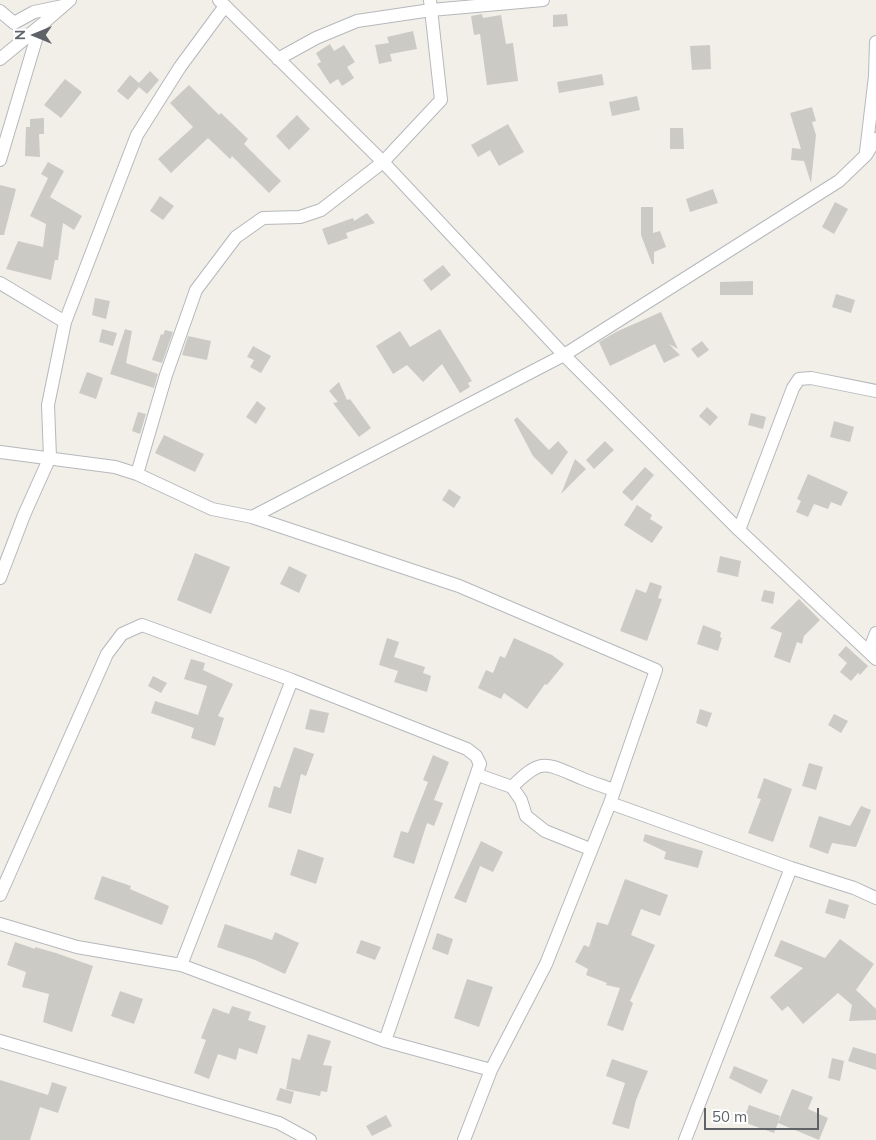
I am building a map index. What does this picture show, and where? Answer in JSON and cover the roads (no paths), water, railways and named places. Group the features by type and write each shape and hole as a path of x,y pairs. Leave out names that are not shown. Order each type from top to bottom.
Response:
{"street":[{"path":"278,59 316,38 357,21 430,5 543,0"},
{"path":"0,11 14,23 34,12 68,3"},
{"path":"0,59 68,3"},
{"path":"0,578 24,515 50,457 48,405 65,322 137,134 222,3 383,162 564,355 739,530 873,655"},
{"path":"137,474 166,375 196,290 236,237 263,218 300,217 322,210 383,162 441,100 430,5"},
{"path":"0,160 40,26"},
{"path":"866,155 875,76 876,42"},
{"path":"252,518 564,355 839,181 866,155 876,139"},
{"path":"0,283 65,322"},
{"path":"739,530 793,388 799,379 811,378 876,391"},
{"path":"0,452 50,457 115,467 137,474 212,509 252,518 459,586 656,670 610,803 590,849 546,964 491,1070 464,1140"},
{"path":"0,895 107,654 122,634 142,625 292,680 467,749 476,756 480,764 385,1041"},
{"path":"873,655 876,633"},
{"path":"181,965 292,680"},
{"path":"512,787 528,772 542,764 560,767 580,778 614,790"},
{"path":"478,774 512,787 521,800 526,816 545,831 562,836 590,849"},
{"path":"610,803 791,868 854,888 876,898"},
{"path":"685,1140 791,868"},
{"path":"0,924 77,947 181,965 385,1041 491,1070"},
{"path":"0,1041 279,1123 310,1140"}]}
